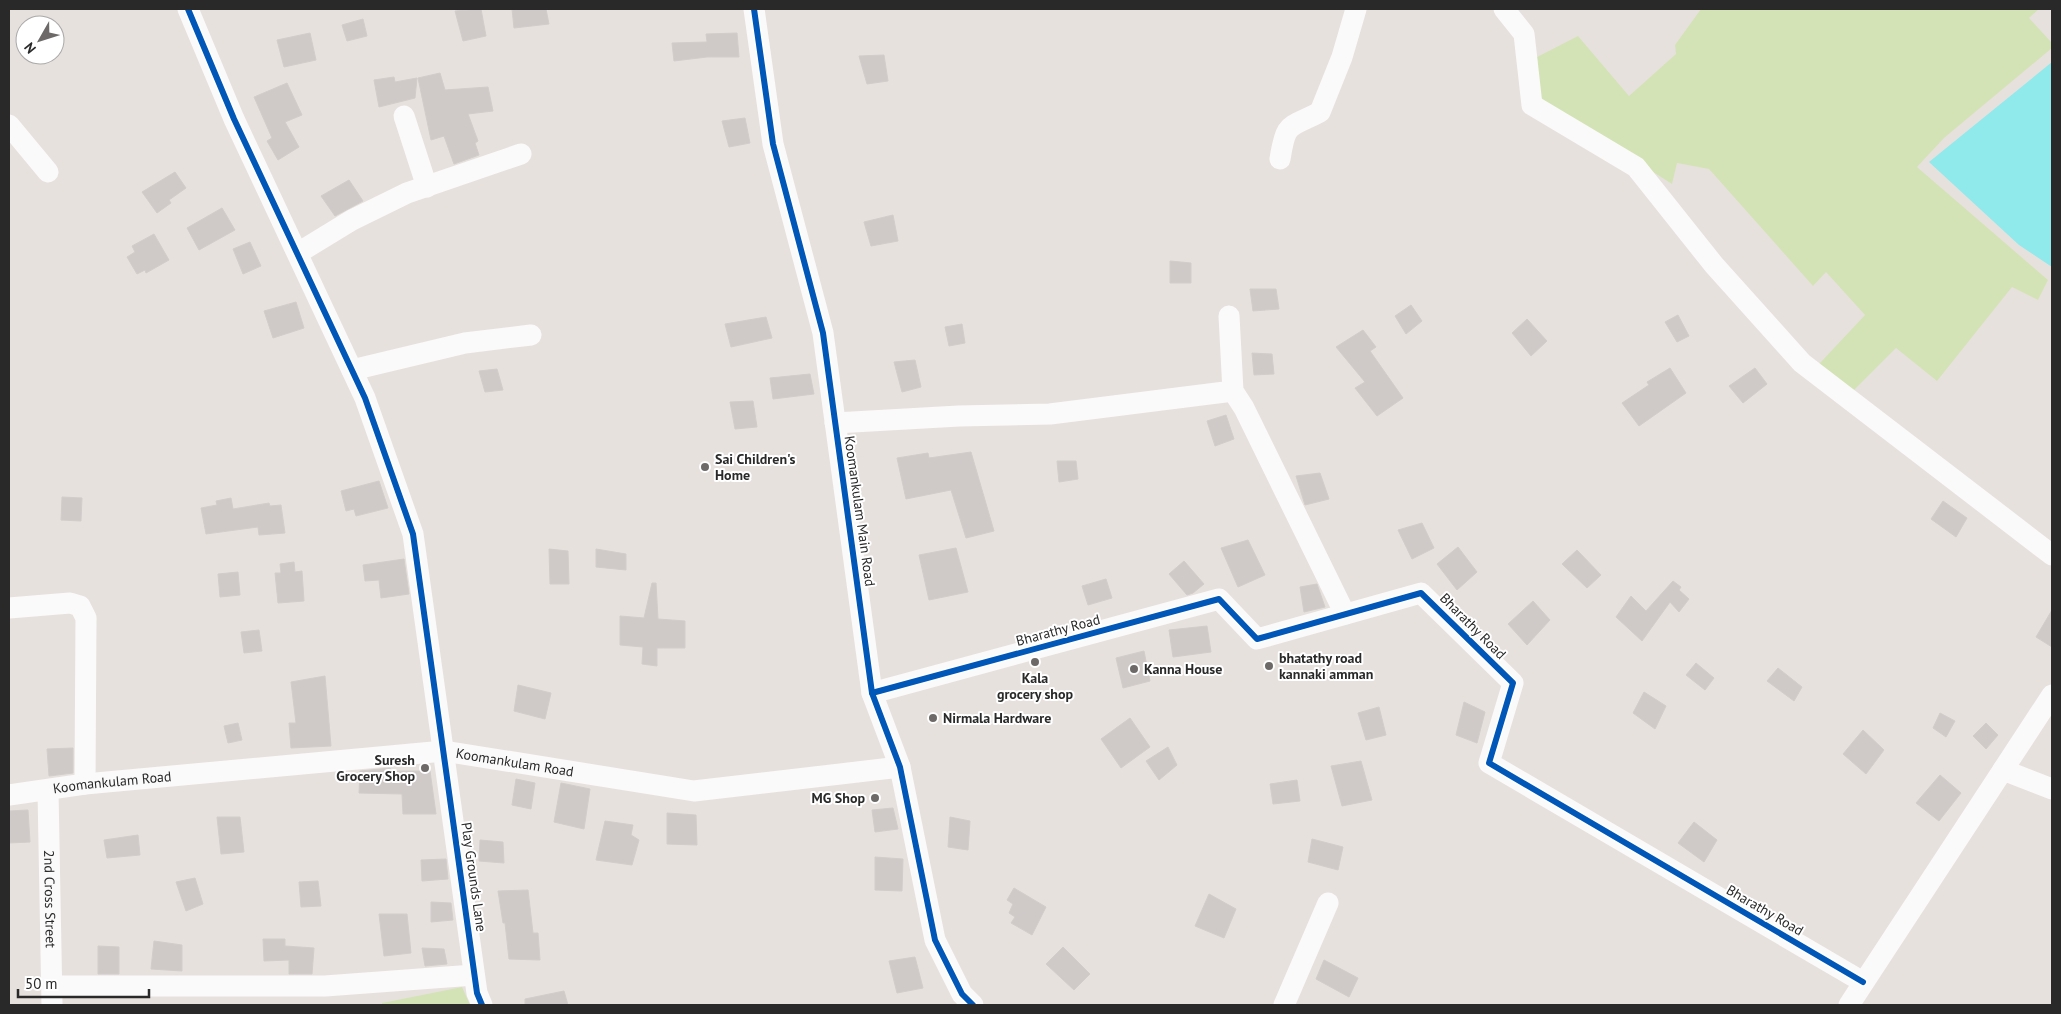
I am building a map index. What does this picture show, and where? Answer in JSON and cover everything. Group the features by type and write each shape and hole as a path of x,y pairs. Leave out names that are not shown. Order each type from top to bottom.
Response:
{"street":[{"name":"Play Grounds Lane","path":"188,9 234,119 365,398 413,534 474,975 477,993 482,1005"},
{"name":"Koomankulam Main Road","path":"754,9 773,144 823,334 872,693 900,767 935,940 962,994 973,1005"},
{"path":"1280,159 1284,133 1288,128 1292,124 1320,112 1342,57 1356,9"},
{"path":"1504,9 1524,34 1532,105 1636,167 1714,265 1802,364 2052,555"},
{"path":"404,116 427,187"},
{"path":"9,125 48,172"},
{"path":"298,253 352,220 407,193 521,154"},
{"path":"1229,316 1232,391 1244,408 1345,614"},
{"path":"352,370 465,343 531,335"},
{"path":"835,423 959,416 1050,414 1232,391"},
{"name":"Bharathy Road","path":"872,693 1219,599 1258,639 1421,593 1513,683 1488,763 1863,982"},
{"path":"9,608 70,603 80,606 86,618 85,784"},
{"path":"1849,1005 2052,695"},
{"name":"Koomankulam Road","path":"9,795 85,784 444,751 694,791 900,767"},
{"path":"2003,770 2052,789"},
{"name":"2nd Cross Street","path":"48,790 52,996"},
{"path":"1284,1005 1328,903"},
{"path":"52,996 325,986 474,975"}],"green space":[{"path":"1701,9 2039,9 2029,18 2052,43 2052,48 1944,138 1917,167 2048,280 2038,300 2012,287 1937,381 1896,348 1852,392 1819,364 1865,315 1826,272 1813,286 1709,169 1677,163 1672,184 1540,100 1537,57 1578,36 1629,96 1676,54 1675,45"},
{"path":"462,987 470,1005 382,1005 382,1003"}],"water":[{"path":"2052,62 2052,267 2019,245 1929,162"}],"building":[{"path":"481,9 486,36 463,41 455,11"},
{"path":"512,9 546,9 549,24 514,28"},
{"path":"363,19 367,36 347,41 342,25"},
{"path":"310,33 316,60 284,67 277,40"},
{"path":"737,33 739,57 707,57 674,61 672,43 707,42 706,34"},
{"path":"884,55 888,81 867,84 859,56"},
{"path":"440,73 445,90 488,87 493,111 468,114 478,141 475,143 479,155 454,164 444,136 431,140 418,78"},
{"path":"394,77 395,82 417,78 415,98 379,107 374,80"},
{"path":"287,83 302,115 285,122 299,147 278,160 267,141 272,138 254,97"},
{"path":"745,118 750,143 729,147 722,121"},
{"path":"175,172 186,188 169,200 171,203 157,213 142,192"},
{"path":"349,180 363,201 335,216 321,196"},
{"path":"222,208 235,230 199,250 187,228"},
{"path":"893,215 898,241 871,246 864,222"},
{"path":"154,234 169,260 146,273 145,270 137,274 127,257 135,252 132,246"},
{"path":"250,242 261,266 243,274 233,249"},
{"path":"1170,261 1191,263 1191,283 1170,283"},
{"path":"1250,289 1276,289 1279,309 1253,311"},
{"path":"296,302 304,328 273,338 264,311"},
{"path":"1411,305 1422,321 1406,334 1395,316"},
{"path":"1678,315 1689,336 1677,342 1665,322"},
{"path":"766,317 772,338 731,347 725,324"},
{"path":"1527,319 1547,341 1531,356 1512,333"},
{"path":"962,324 965,343 949,346 945,327"},
{"path":"1363,330 1376,347 1370,351 1403,398 1377,416 1355,388 1365,382 1336,347"},
{"path":"1252,353 1272,354 1274,374 1254,375"},
{"path":"915,360 921,387 902,392 894,362"},
{"path":"1670,368 1686,393 1639,426 1622,403 1649,385 1647,382"},
{"path":"1755,368 1767,384 1743,403 1729,386"},
{"path":"497,369 503,390 485,392 479,371"},
{"path":"810,374 814,394 773,399 770,378"},
{"path":"753,401 757,427 735,429 730,402"},
{"path":"1226,415 1234,439 1215,446 1207,421"},
{"path":"971,452 994,531 966,538 951,490 906,499 897,458 928,453 929,458"},
{"path":"1057,461 1076,461 1078,479 1059,482"},
{"path":"1320,473 1329,499 1305,505 1296,476"},
{"path":"379,481 388,508 356,516 354,509 346,511 341,491"},
{"path":"62,497 82,498 81,521 61,520"},
{"path":"231,498 233,509 269,503 270,506 281,505 285,533 259,535 258,527 206,534 201,508 217,505 216,501"},
{"path":"1943,501 1967,518 1956,537 1931,519"},
{"path":"1422,523 1434,548 1412,559 1398,530"},
{"path":"1248,540 1265,575 1238,587 1221,548"},
{"path":"1458,547 1477,572 1457,590 1437,564"},
{"path":"956,548 968,592 929,600 919,555"},
{"path":"549,549 568,551 569,584 550,584"},
{"path":"596,549 626,554 626,570 596,567"},
{"path":"1577,550 1601,575 1587,588 1562,564"},
{"path":"404,559 409,594 381,598 379,580 365,581 363,565"},
{"path":"1184,561 1204,584 1193,593 1187,595 1169,574"},
{"path":"294,562 295,572 302,571 304,601 278,603 275,573 281,573 280,564"},
{"path":"238,572 240,595 220,597 218,574"},
{"path":"1106,579 1112,598 1088,605 1082,586"},
{"path":"1673,581 1681,587 1679,590 1689,599 1679,612 1670,602 1642,641 1616,617 1631,596 1646,611"},
{"path":"652,583 656,583 658,619 685,621 685,648 657,648 657,666 642,664 643,647 620,645 620,616 644,618"},
{"path":"1317,584 1325,607 1304,612 1300,587"},
{"path":"1533,601 1550,620 1527,645 1508,624"},
{"path":"2052,610 2052,647 2036,637"},
{"path":"1207,626 1211,652 1173,657 1169,630"},
{"path":"259,630 262,651 244,653 241,632"},
{"name":"Kanna House","path":"1144,651 1150,681 1123,688 1116,658"},
{"path":"1696,663 1714,678 1705,690 1686,675"},
{"path":"1778,668 1802,687 1794,701 1767,681"},
{"path":"325,676 331,746 291,748 289,723 296,723 291,682"},
{"path":"518,685 551,693 545,719 514,711"},
{"path":"1644,692 1666,706 1655,729 1633,713"},
{"path":"1464,702 1485,712 1477,743 1456,735"},
{"path":"1379,707 1386,735 1366,740 1358,713"},
{"path":"1940,713 1955,721 1946,737 1933,728"},
{"path":"1130,718 1150,747 1121,768 1101,739"},
{"path":"238,723 242,740 228,743 224,726"},
{"path":"1986,723 1998,735 1986,749 1973,736"},
{"path":"1863,730 1884,750 1866,774 1843,754"},
{"path":"1168,747 1177,765 1159,780 1146,761"},
{"path":"73,748 73,773 49,776 47,749"},
{"path":"1361,761 1372,800 1342,806 1331,766"},
{"path":"390,768 391,771 430,771 436,814 403,814 402,794 359,793 360,771"},
{"path":"1940,775 1961,793 1939,821 1916,803"},
{"path":"516,779 535,783 531,809 512,805"},
{"path":"1297,780 1300,801 1273,804 1270,784"},
{"path":"561,783 590,789 584,829 554,822"},
{"path":"893,808 898,829 875,832 872,810"},
{"path":"28,810 30,842 9,843 9,811"},
{"path":"667,813 696,815 697,845 667,844"},
{"path":"217,817 240,817 244,852 221,854"},
{"path":"950,817 970,821 968,850 948,847"},
{"path":"605,821 633,825 631,835 639,840 632,865 596,860"},
{"path":"1694,822 1717,840 1704,862 1678,843"},
{"path":"138,835 140,855 107,858 104,840"},
{"path":"1312,839 1343,847 1338,870 1308,862"},
{"path":"480,840 503,842 504,863 479,861"},
{"path":"875,857 903,859 902,891 875,890"},
{"path":"446,859 448,879 422,881 421,860"},
{"path":"195,878 203,904 186,911 176,882"},
{"path":"318,881 321,906 301,907 299,882"},
{"path":"1014,888 1046,907 1032,935 1011,923 1015,917 1009,913 1013,904 1007,900"},
{"path":"528,890 533,933 538,933 540,960 509,959 505,923 503,923 498,891"},
{"path":"1209,894 1236,909 1224,938 1195,926"},
{"path":"431,902 451,903 453,920 431,922"},
{"path":"379,914 407,914 411,953 384,956"},
{"path":"263,939 285,939 285,946 314,948 312,974 289,974 289,960 264,961"},
{"path":"154,941 182,945 182,971 151,969"},
{"path":"98,946 119,947 119,974 98,974"},
{"path":"1063,947 1090,974 1074,990 1046,964"},
{"path":"422,948 444,949 447,964 425,966"},
{"path":"915,957 923,988 897,993 889,961"},
{"path":"1324,960 1358,978 1349,997 1316,979"},
{"path":"564,991 568,1005 525,1005 525,999"}],"cycle path":[{"path":"188,9 234,119 365,398 413,534 477,993 482,1005"},
{"path":"754,9 773,144 823,333 872,693 900,767 935,940 962,994 973,1005"},
{"path":"872,693 1219,599 1257,639 1421,593 1513,683 1489,763 1863,982"}],"place":[{"name":"Sai Children's Home","path":"705,467"},
{"name":"Kala grocery shop","path":"1035,662"},
{"name":"bhatathy road kannaki amman","path":"1269,666"},
{"name":"Kanna House","path":"1134,669"},
{"name":"Nirmala Hardware","path":"933,718"},
{"name":"Suresh Grocery Shop","path":"425,768"},
{"name":"MG Shop","path":"875,798"}]}
